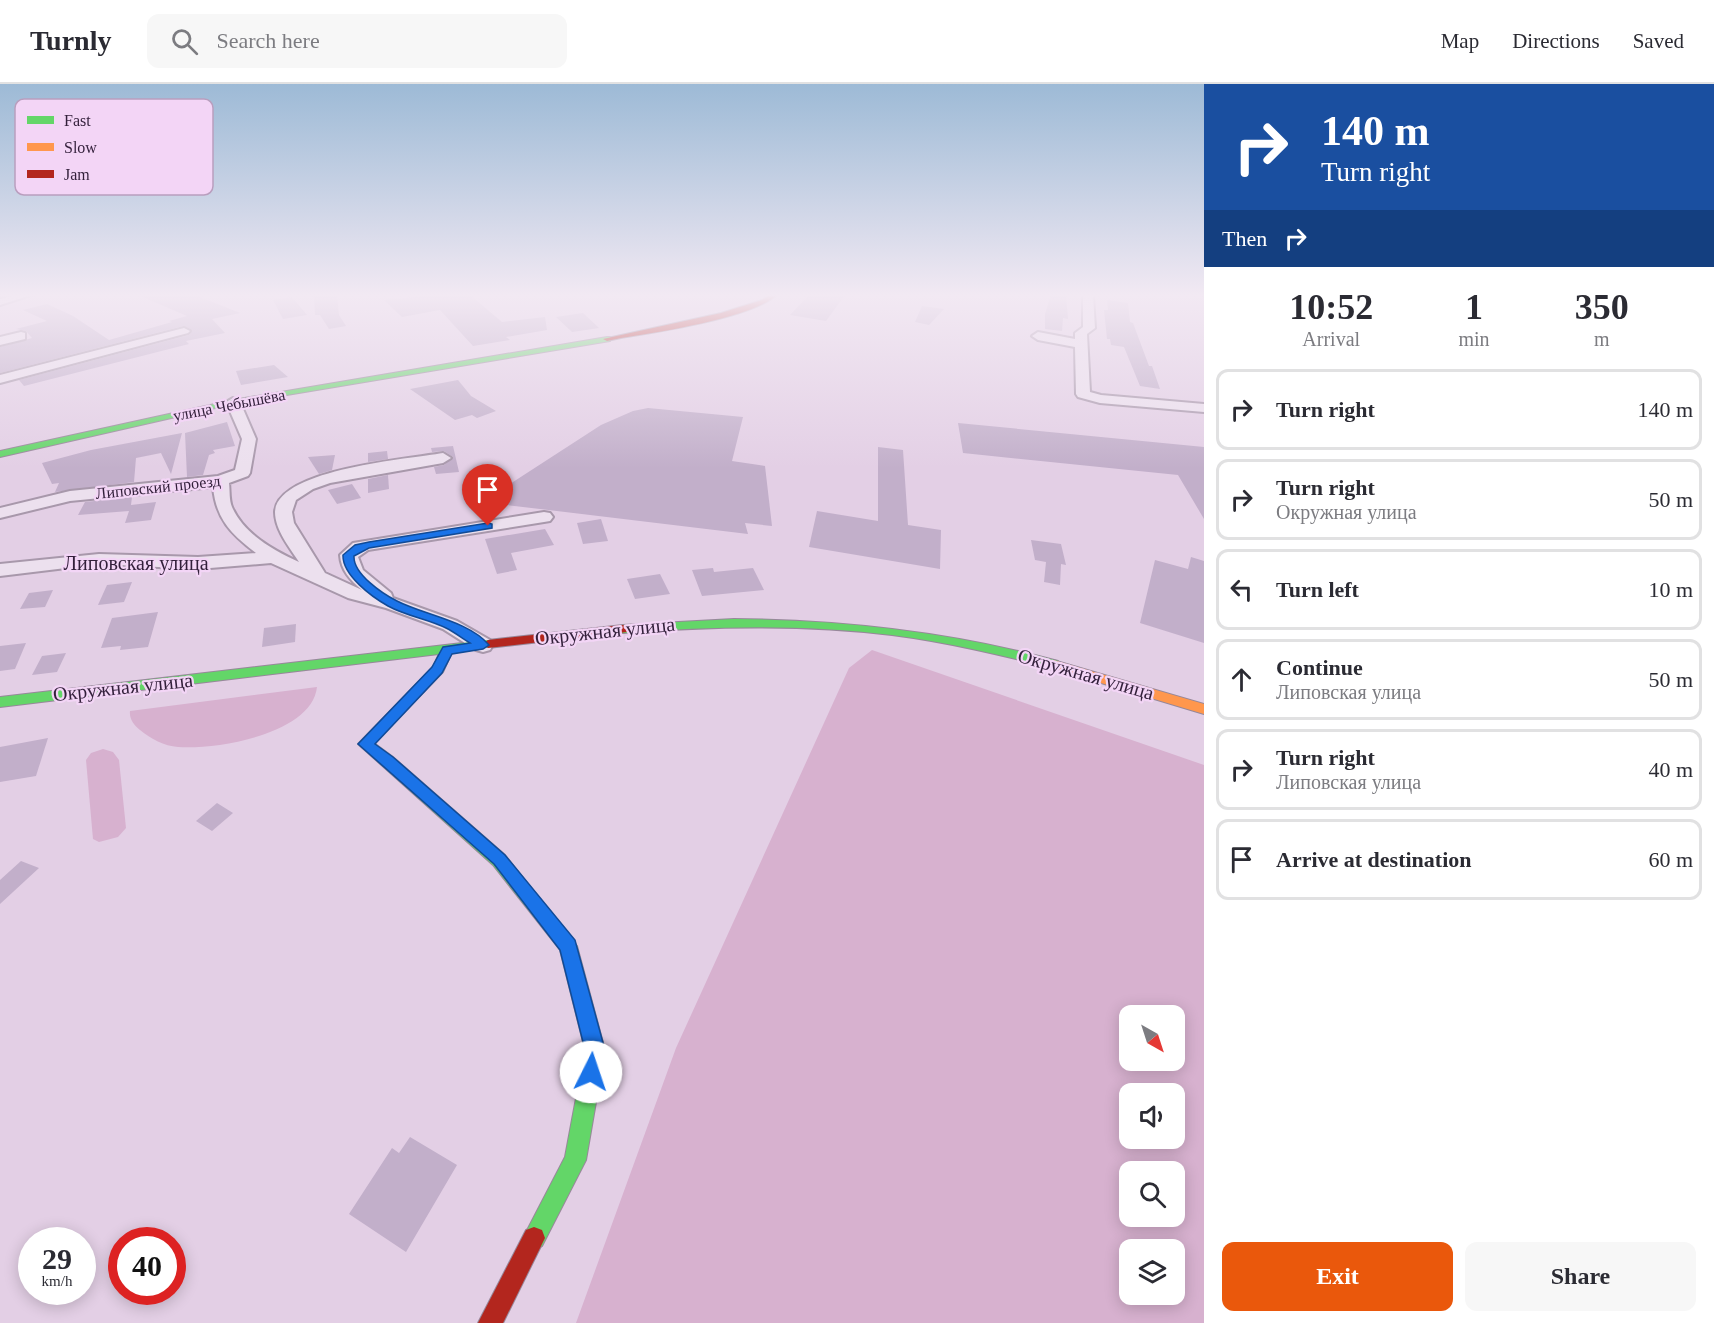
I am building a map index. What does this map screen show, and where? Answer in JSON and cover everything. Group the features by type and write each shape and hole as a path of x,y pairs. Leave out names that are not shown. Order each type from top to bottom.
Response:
{"street":[{"path":"0,379 100,353"},
{"name":"улица Чебышёва","path":"0,454 233,402 525,353"},
{"path":"1081,353 1083,394 1100,399 1204,408"},
{"name":"Липовский проезд","path":"0,513 70,496 221,481 242,472 249,439 233,402"},
{"path":"317,576 308,558 286,527 284,514 286,502 293,493 332,478 443,458"},
{"path":"221,481 220,492 224,505 239,532 273,557 355,594 393,604 450,625 483,645"},
{"path":"393,604 367,585 352,570 348,561 352,551 369,545 544,517"},
{"name":"Липовская улица","path":"0,570 99,559 198,563 273,557"},
{"name":"Окружная улица","path":"0,702 683,623 776,621 860,627 949,640 1023,656 1121,682 1204,709"},
{"path":"447,650 438,669 365,744 388,761 499,860 568,946 595,1050 575,1160 490,1323"}],"shaded area":[{"path":"872,650 1204,765 1204,1323 576,1323 676,1048 849,668"},
{"path":"317,687 311,703 299,717 260,736 215,746 178,747 163,744 140,730 130,717 130,711"},
{"path":"103,749 113,752 119,760 126,828 118,837 99,842 93,839 86,760 91,753"}],"building":[{"path":"0,353 79,353 0,373"},
{"path":"122,353 154,353 24,386 19,380"},
{"path":"1126,353 1144,353 1149,366 1152,366 1160,389 1140,386"},
{"path":"274,365 288,377 241,385 236,371"},
{"path":"458,380 471,396 496,411 477,418 472,415 455,420 410,389"},
{"path":"648,408 743,417 732,461 765,466 772,526 745,523 748,534 482,502 601,425 633,411"},
{"path":"227,422 235,446 213,450 215,453 209,455 203,475 187,477 185,433"},
{"path":"958,423 1204,447 1204,519 1178,475 963,453"},
{"path":"182,433 171,474 161,453 136,458 134,482 55,492 59,483 52,484 42,463 91,450"},
{"path":"453,446 459,472 436,474 434,467 444,465 453,457 444,451 432,452 431,448"},
{"path":"878,447 903,450 908,525 941,530 940,569 809,547 817,511 878,521"},
{"path":"387,451 388,459 368,462 368,453"},
{"path":"335,455 332,470 319,474 308,457"},
{"path":"388,475 389,489 368,493 368,479"},
{"path":"352,484 361,498 337,504 328,490"},
{"path":"132,497 131,505 156,502 151,520 125,523 129,511 78,515 85,502"},
{"path":"601,519 608,541 583,544 577,523"},
{"path":"545,529 554,545 511,553 517,570 497,574 485,539"},
{"path":"1031,540 1061,544 1066,565 1061,564 1060,585 1044,582 1046,562 1035,560"},
{"path":"1191,557 1204,561 1204,643 1140,623 1155,560 1188,569"},
{"path":"713,568 714,572 753,568 764,590 702,596 692,570"},
{"path":"660,574 670,594 635,599 627,579"},
{"path":"132,582 124,602 98,605 107,585"},
{"path":"53,590 45,607 20,609 29,593"},
{"path":"158,612 148,647 120,650 121,646 101,648 112,618"},
{"path":"296,624 295,642 262,647 264,628"},
{"path":"26,643 15,669 0,671 0,646"},
{"path":"66,653 57,672 32,675 42,656"},
{"path":"48,738 36,776 0,782 0,747"},
{"path":"217,803 233,813 212,831 196,821"},
{"path":"21,861 39,868 0,904 0,880"},
{"path":"410,1137 457,1165 406,1252 349,1214 392,1148 399,1153"}],"traffic: fast":[{"path":"0,454 233,402 525,353"},
{"path":"623,629 734,623 840,626 945,639 1053,664"},
{"path":"0,702 488,644"},
{"path":"447,650 438,669 365,744 388,761 499,860 568,946 595,1050 575,1160 534,1238"}],"traffic: slow":[{"path":"1053,664 1204,709"}],"traffic: jam":[{"path":"488,644 623,629"},
{"path":"490,1323 534,1238"}],"route":[{"path":"488,526 359,547 349,555 348,561 352,570 367,585 393,604 450,625 483,645 447,650 438,669 365,744 388,761 499,860 568,946 595,1050 591,1072"}]}
